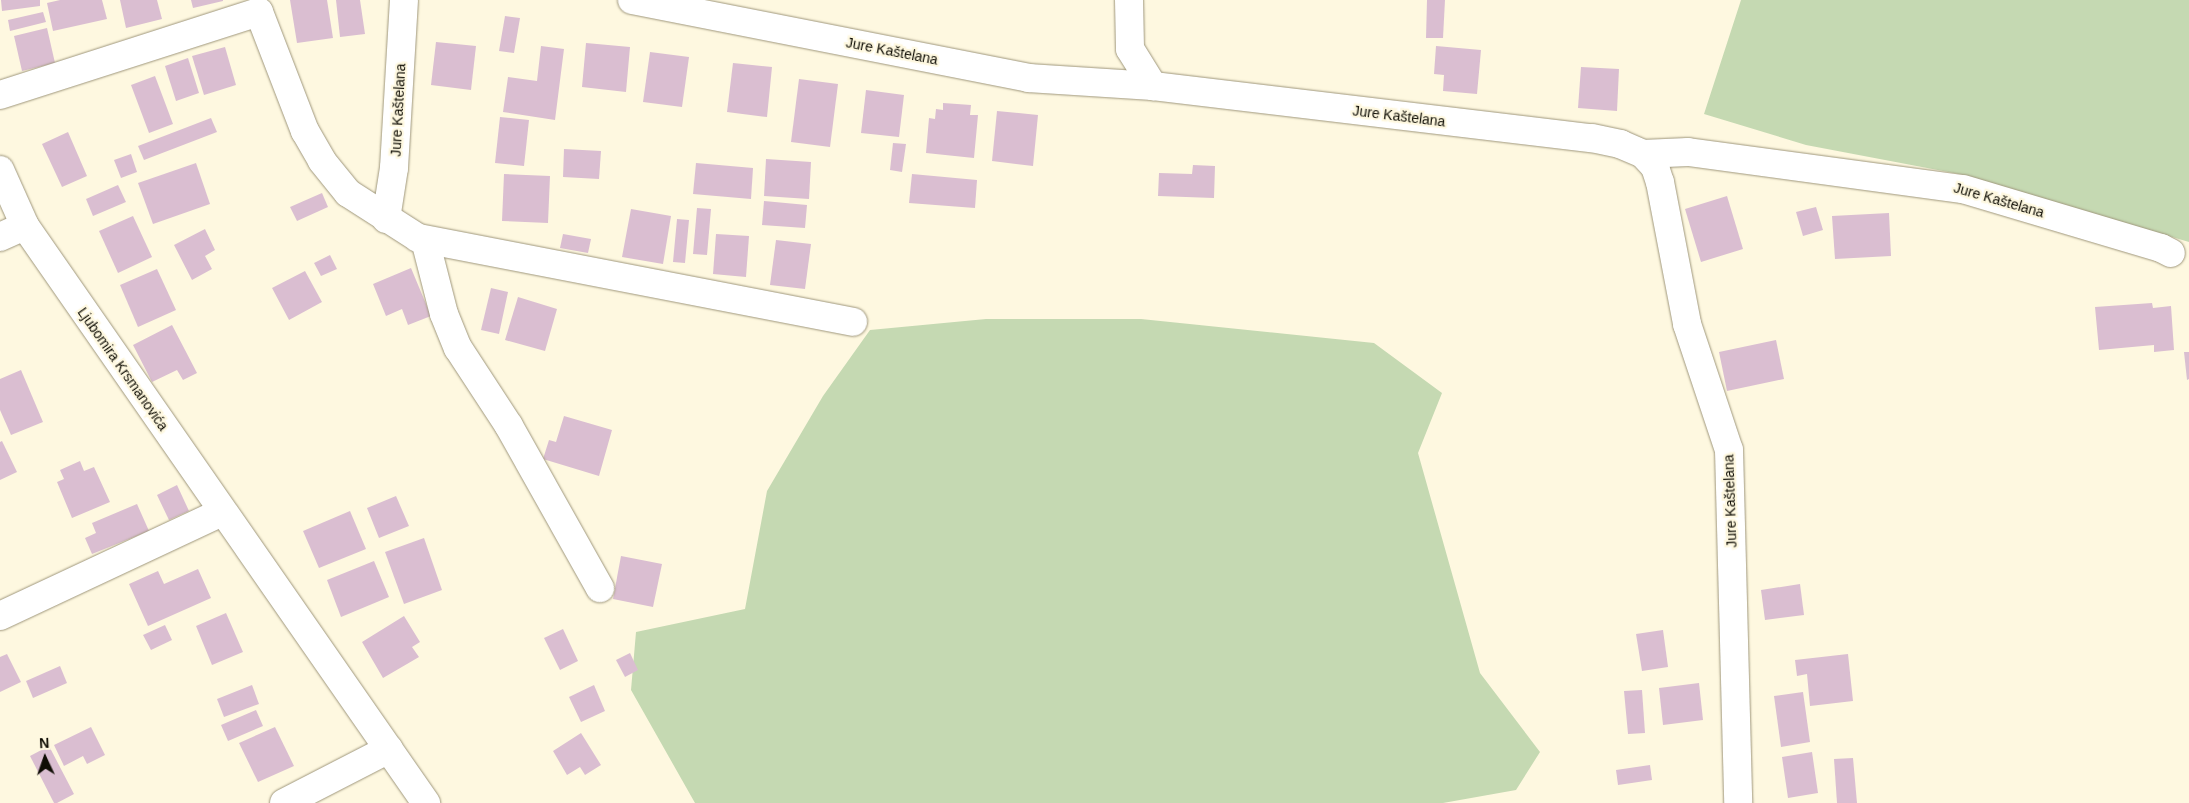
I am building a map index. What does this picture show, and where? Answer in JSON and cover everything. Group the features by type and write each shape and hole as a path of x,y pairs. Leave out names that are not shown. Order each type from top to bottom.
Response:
{"street":[{"name":"Jure Kaštelana","path":"386,219 394,168 404,0"},
{"name":"Jure Kaštelana","path":"632,0 1028,78 1153,86 1592,138 1620,144 1643,154 1655,167 1660,182 1687,324 1729,450 1738,803"},
{"path":"1129,0 1130,49 1153,86"},
{"path":"0,95 257,6 305,131 322,161 348,193 386,219 425,240 853,322"},
{"path":"1102,83 1130,49"},
{"name":"Jure Kaštelana","path":"1643,154 1688,152 1963,189 2161,248 2171,254"},
{"name":"Ljubomira Krsmanovića","path":"0,170 25,226 426,803"},
{"path":"0,237 25,226"},
{"path":"425,240 444,314 458,348 509,426 600,588"},
{"path":"0,616 222,512"},
{"path":"284,803 389,749"}],"green space":[{"path":"1741,0 2189,0 2189,242 1964,175 1806,145 1704,114"},
{"path":"986,319 1141,319 1374,343 1442,393 1418,453 1480,673 1540,752 1516,790 1443,803 695,803 631,690 636,632 745,609 767,491 823,396 870,330"}],"building":[{"path":"1,0 40,0 40,6 2,11"},
{"path":"60,0 102,0 107,19 53,31 47,3"},
{"path":"120,0 157,0 162,19 126,28"},
{"path":"191,0 223,0 223,1 193,8"},
{"path":"290,0 327,0 333,38 297,43"},
{"path":"336,0 360,0 365,34 340,37"},
{"path":"1427,0 1445,0 1443,38 1426,38"},
{"path":"43,12 46,22 10,31 8,20"},
{"path":"505,16 520,18 514,53 499,51"},
{"path":"47,28 55,63 22,71 14,36"},
{"path":"436,42 476,46 471,90 431,85"},
{"path":"586,43 630,47 626,92 582,87"},
{"path":"541,46 564,49 555,120 503,112 508,77 537,81"},
{"path":"1436,46 1481,50 1477,94 1443,91 1444,75 1434,74"},
{"path":"225,47 236,85 204,95 192,56"},
{"path":"650,52 689,57 682,107 643,102"},
{"path":"188,58 199,93 176,101 165,66"},
{"path":"733,63 772,67 767,117 727,112"},
{"path":"1581,67 1619,69 1617,111 1578,108"},
{"path":"155,76 173,124 149,133 131,85"},
{"path":"799,79 838,84 830,147 791,142"},
{"path":"866,90 904,95 899,137 861,133"},
{"path":"943,103 971,105 970,115 978,115 974,158 926,153 929,118 935,119 936,109 943,110"},
{"path":"997,111 1038,115 1033,166 992,161"},
{"path":"500,117 529,120 524,166 495,163"},
{"path":"211,118 217,132 144,160 138,146"},
{"path":"68,132 87,176 62,187 42,144"},
{"path":"893,143 906,144 902,172 890,170"},
{"path":"564,149 601,151 599,179 563,177"},
{"path":"131,154 137,172 121,178 114,160"},
{"path":"766,159 811,162 809,199 764,196"},
{"path":"196,163 210,204 153,224 138,183"},
{"path":"696,163 753,168 751,199 693,194"},
{"path":"1193,165 1215,166 1214,198 1158,196 1159,173 1192,174"},
{"path":"504,174 550,176 548,223 502,221"},
{"path":"912,174 977,180 975,208 909,203"},
{"path":"118,185 126,202 93,216 86,199"},
{"path":"322,193 328,207 297,221 290,207"},
{"path":"1727,196 1743,249 1701,262 1685,209"},
{"path":"764,201 807,205 805,228 762,225"},
{"path":"1816,207 1823,230 1803,236 1796,212"},
{"path":"697,208 711,209 707,255 693,254"},
{"path":"631,209 671,216 663,264 622,257"},
{"path":"1889,213 1891,256 1835,259 1832,216"},
{"path":"133,216 152,257 118,273 99,231"},
{"path":"677,219 689,220 685,263 673,262"},
{"path":"205,229 215,250 205,256 212,269 192,280 174,245"},
{"path":"563,234 591,239 588,253 560,248"},
{"path":"716,234 749,236 746,277 713,274"},
{"path":"776,240 811,244 805,289 770,285"},
{"path":"330,255 337,269 321,276 314,263"},
{"path":"411,268 431,316 408,325 402,309 386,316 373,284"},
{"path":"157,269 176,310 138,327 120,285"},
{"path":"305,271 322,302 289,320 272,288"},
{"path":"491,288 508,292 499,334 481,330"},
{"path":"518,297 557,309 545,351 505,340"},
{"path":"2152,303 2153,308 2171,306 2174,350 2154,352 2154,345 2099,350 2095,307"},
{"path":"172,325 197,373 183,380 177,370 152,382 133,345"},
{"path":"1776,340 1784,379 1727,391 1719,352"},
{"path":"2184,352 2189,352 2189,379 2187,380"},
{"path":"21,370 43,422 11,435 0,410 0,379"},
{"path":"564,416 612,430 599,476 543,459 549,440 556,442"},
{"path":"2,441 17,472 0,480 0,442"},
{"path":"80,461 84,471 94,467 110,502 72,518 57,482 64,479 60,470"},
{"path":"177,485 189,511 169,520 157,495"},
{"path":"396,496 409,526 379,538 367,508"},
{"path":"137,504 149,531 92,554 85,538 96,533 92,523"},
{"path":"350,511 366,549 319,568 303,531"},
{"path":"424,538 442,590 404,604 385,552"},
{"path":"621,556 662,564 653,607 613,599"},
{"path":"374,561 389,597 341,617 327,580"},
{"path":"198,569 211,598 148,626 129,584 158,571 164,584"},
{"path":"1800,584 1804,615 1765,620 1761,590"},
{"path":"226,613 243,652 212,665 196,626"},
{"path":"404,616 420,642 412,647 419,657 383,678 362,642"},
{"path":"165,625 172,640 151,650 143,635"},
{"path":"563,629 578,661 560,670 544,638"},
{"path":"1663,630 1668,667 1642,671 1636,634"},
{"path":"630,653 638,670 625,677 616,660"},
{"path":"7,654 21,682 0,692 0,657"},
{"path":"1848,654 1853,701 1810,706 1807,674 1797,676 1795,660"},
{"path":"60,666 67,683 33,698 26,681"},
{"path":"1699,683 1703,720 1663,725 1659,688"},
{"path":"252,685 259,704 224,717 217,699"},
{"path":"594,685 605,711 581,722 569,697"},
{"path":"1642,690 1645,733 1628,734 1624,691"},
{"path":"1803,692 1810,742 1781,747 1774,696"},
{"path":"256,710 263,726 228,741 221,725"},
{"path":"91,727 105,755 87,764 83,756 64,766 54,745"},
{"path":"275,727 294,766 258,782 239,743"},
{"path":"581,733 601,765 585,775 580,767 567,775 553,751"},
{"path":"49,746 74,794 57,803 54,803 30,756"},
{"path":"1812,752 1818,793 1788,798 1782,757"},
{"path":"1853,758 1857,803 1837,803 1834,759"},
{"path":"1650,765 1652,780 1618,785 1616,770"}]}
